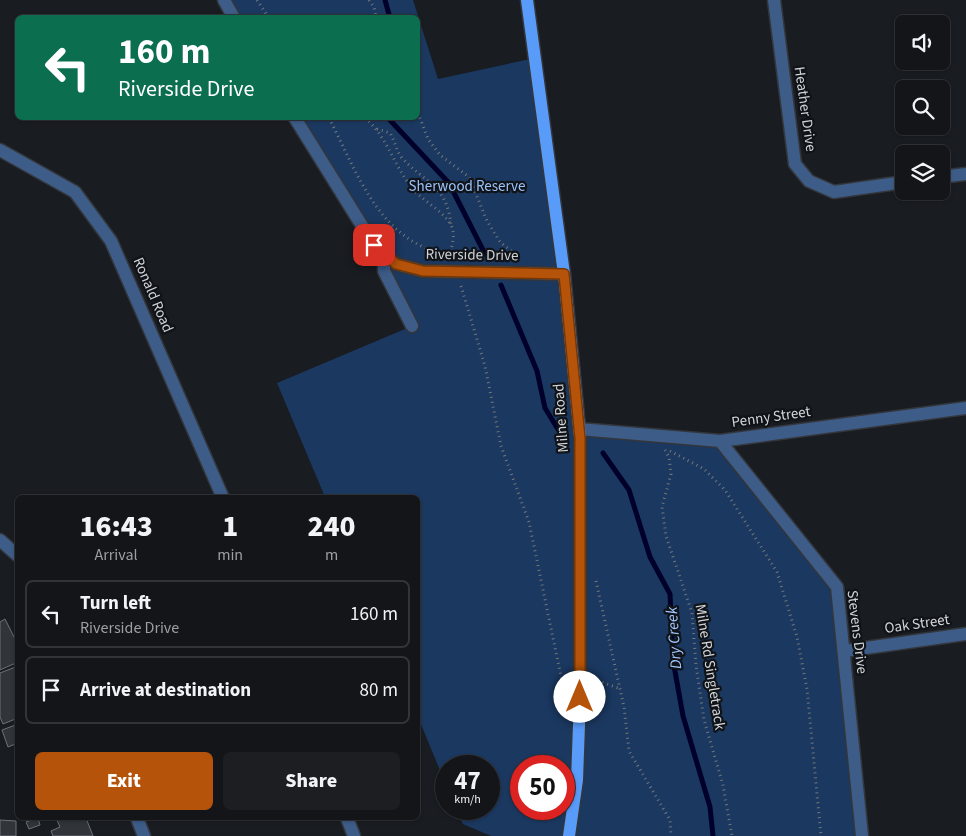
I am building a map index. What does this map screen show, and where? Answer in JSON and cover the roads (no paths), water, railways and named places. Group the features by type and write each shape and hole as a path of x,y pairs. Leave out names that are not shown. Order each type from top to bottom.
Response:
{"main road":[{"name":"Milne Road","path":"527,0 564,274 579,429 581,679 577,780 569,836"}],"street":[{"path":"224,0 232,15"},
{"name":"Heather Drive","path":"774,0 795,164 809,181 834,192 895,183"},
{"name":"Riverside Drive","path":"296,120 368,237 396,264 423,271 564,274"},
{"name":"Ronald Road","path":"0,150 75,192 111,241 222,495"},
{"path":"950,176 966,174"},
{"path":"384,254 384,271 412,326"},
{"name":"Penny Street","path":"579,429 720,440 966,408"},
{"name":"Stevens Drive","path":"720,440 836,587 862,836"},
{"path":"0,540 15,553"},
{"name":"Oak Street","path":"844,651 966,634"},
{"path":"137,820 144,836"},
{"path":"348,820 354,836"}],"waterway":[{"name":"Dry Creek","path":"385,0 389,15"},
{"name":"Dry Creek","path":"390,120 449,183 485,254"},
{"name":"Dry Creek","path":"501,285 537,371 545,408 559,431"},
{"name":"Dry Creek","path":"603,453 629,490 650,557 670,594 673,660 683,716 710,807 713,836"}],"park label":[{"name":"Sherwood Reserve","path":"467,186"}]}
